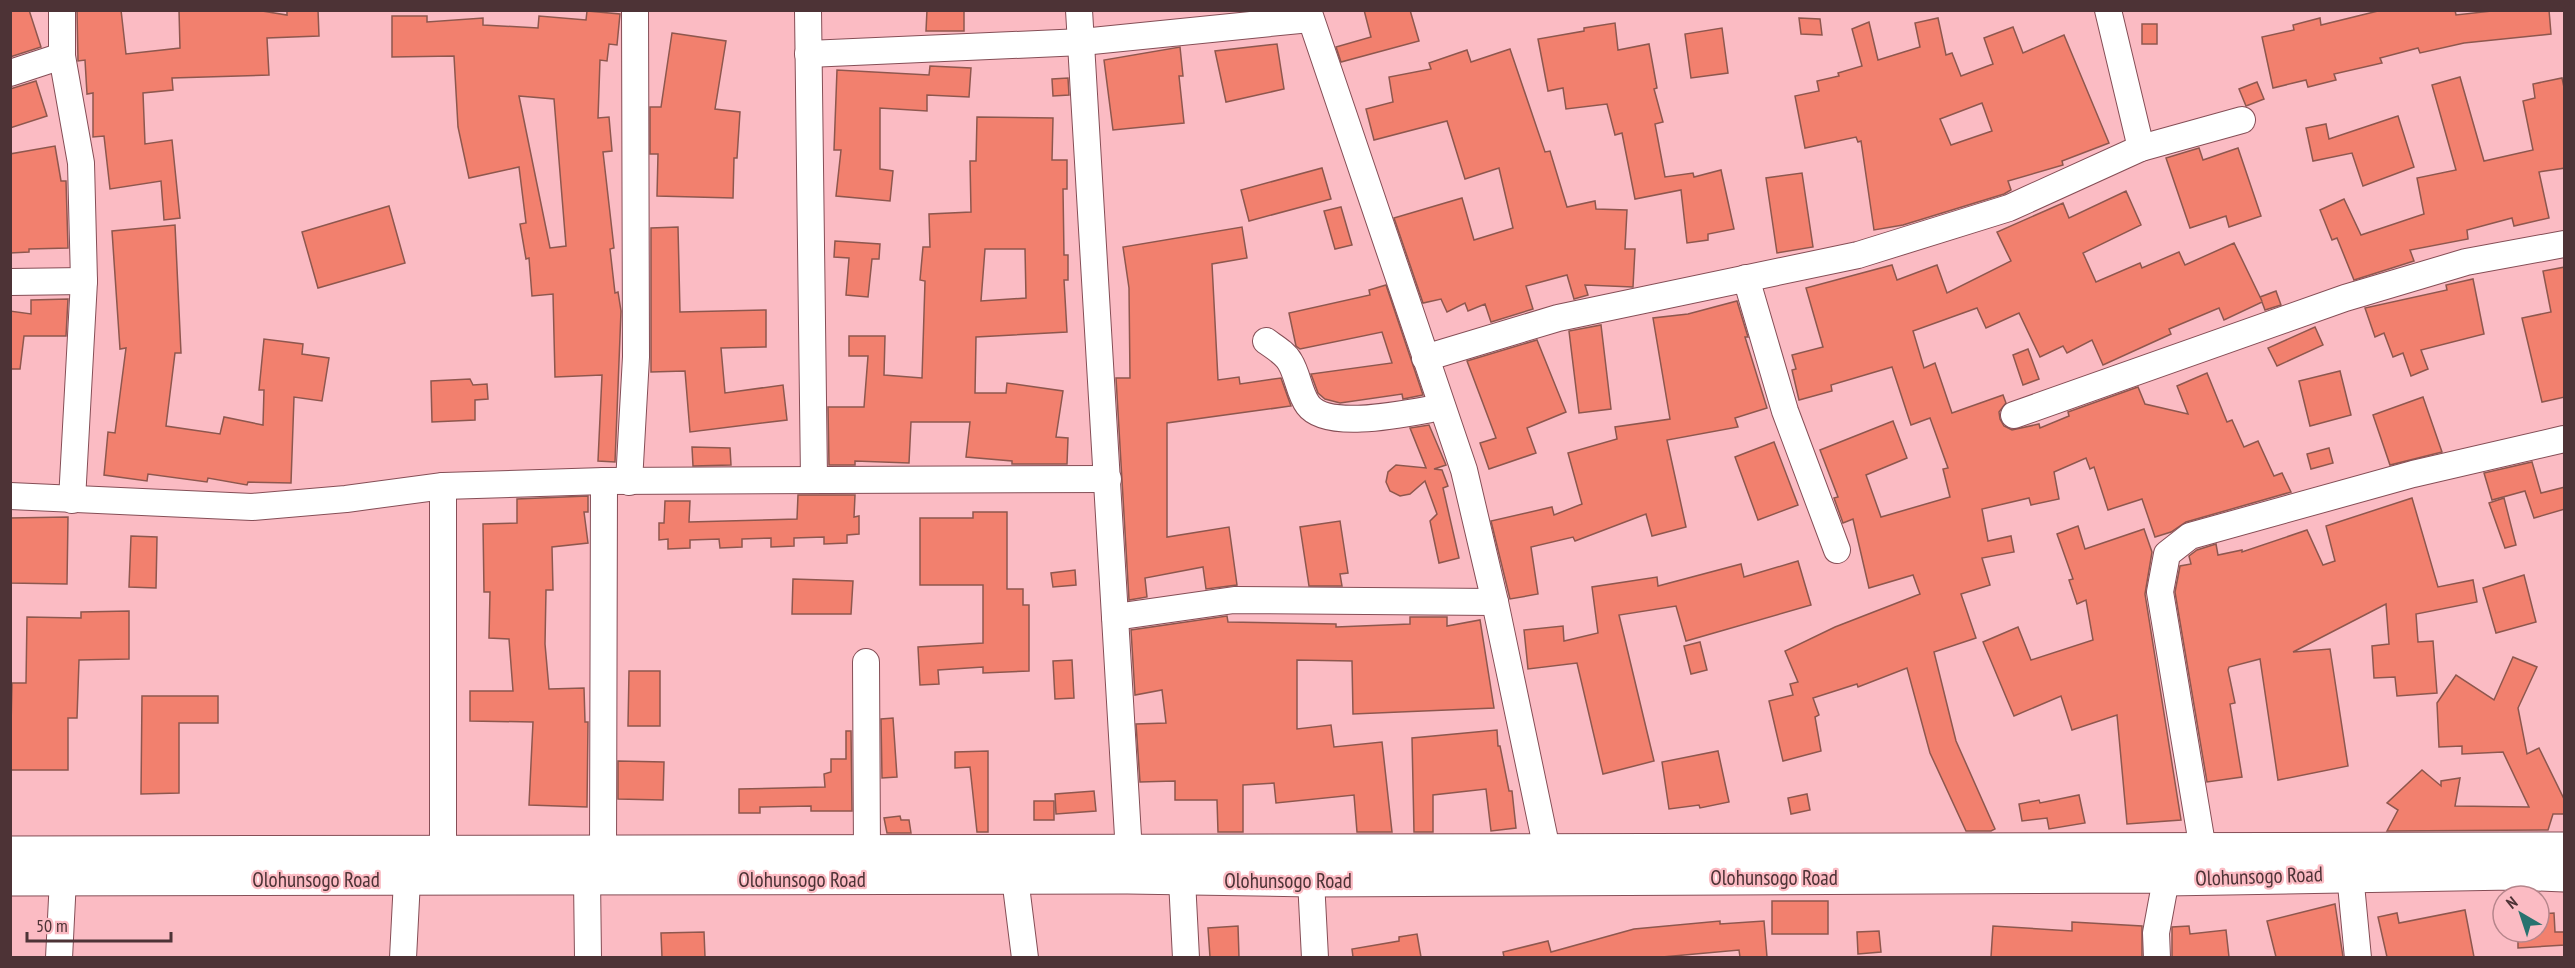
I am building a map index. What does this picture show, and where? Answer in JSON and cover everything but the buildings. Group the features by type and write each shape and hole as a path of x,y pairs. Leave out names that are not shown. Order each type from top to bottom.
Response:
{"main road":[{"name":"Olohunsogo Road","path":"10,854 443,854 595,866 1015,878 1311,880 2203,850 2565,849"},
{"name":"Olohunsogo Road","path":"10,879 406,880 595,866 867,852 1546,850 2154,876 2166,879 2350,874 2565,875"}],"street":[{"path":"62,10 62,56 81,164 84,281 72,500"},
{"path":"588,957 617,482 636,357 635,10"},
{"path":"1079,10 1129,853"},
{"path":"2108,10 2141,148"},
{"path":"803,11 808,54 814,479"},
{"path":"808,54 1082,42 1309,15 1464,470 1495,602 1546,850"},
{"path":"10,73 62,56"},
{"path":"1425,358 1558,318 1858,255 2008,208 2141,148 2242,120"},
{"path":"2014,415 2356,295 2466,262 2565,244"},
{"path":"1746,278 1785,411 1837,550"},
{"path":"10,282 84,281"},
{"path":"1266,341 1292,364 1308,405 1318,414 1333,418 1385,416 1442,407"},
{"path":"2203,850 2160,592 2167,554 2190,536 2413,474 2565,439"},
{"path":"10,496 252,507 346,499 443,486 814,479 1108,479"},
{"path":"443,486 443,854"},
{"path":"1115,617 1234,600 1495,602"},
{"path":"866,662 867,852"},
{"path":"2350,874 2358,957"},
{"path":"1015,878 1025,957"},
{"path":"59,957 63,879"},
{"path":"2157,957 2156,933 2166,879"},
{"path":"403,957 406,880"},
{"path":"1182,880 1186,957"},
{"path":"1311,880 1315,957"}]}
